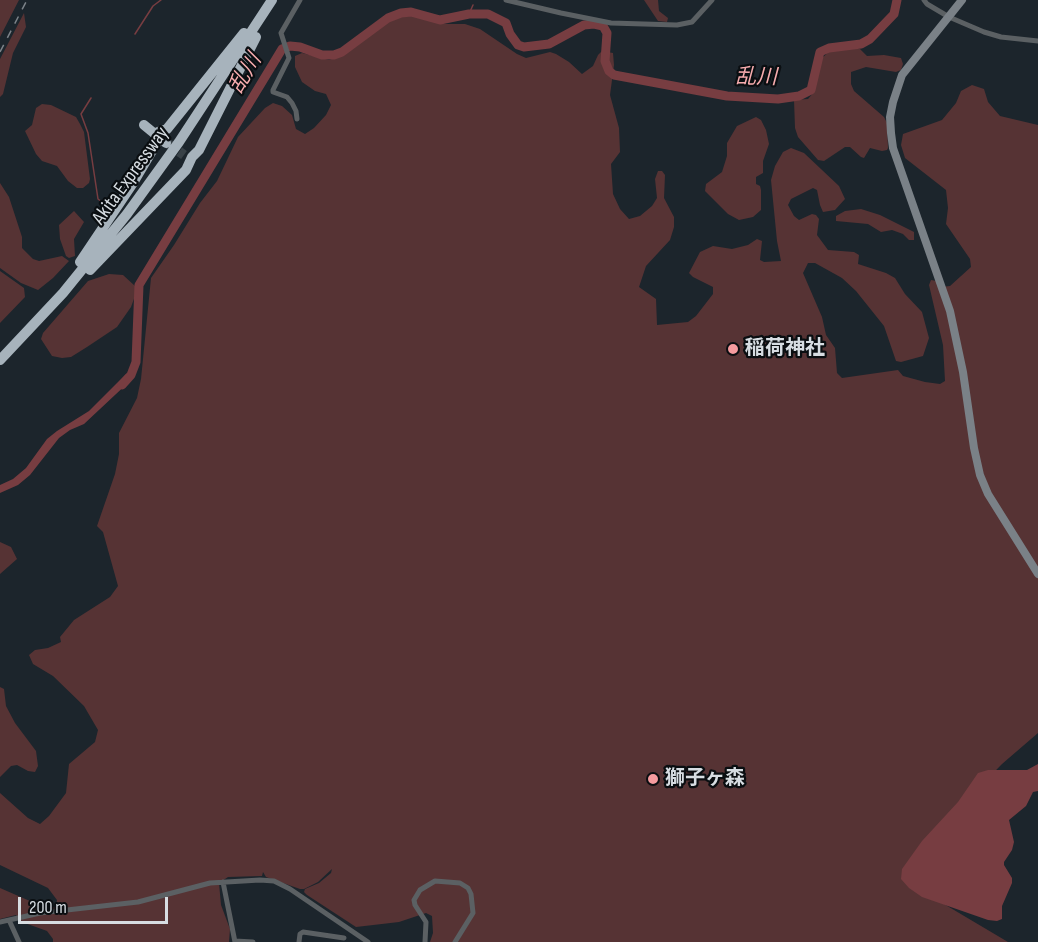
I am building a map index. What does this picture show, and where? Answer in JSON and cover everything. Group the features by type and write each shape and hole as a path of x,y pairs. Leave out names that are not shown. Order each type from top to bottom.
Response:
{"highway":[{"path":"157,133 167,129 271,0"},
{"name":"Akita Expressway","path":"0,360 112,233 179,148 271,0"},
{"path":"145,124 179,148 199,150 240,67 277,0"},
{"path":"26,333 95,241 156,144 157,133"},
{"path":"26,333 186,170 179,148"}],"street":[{"path":"297,119 291,102 286,97 273,92 290,55 281,33 300,0"},
{"path":"506,0 561,14 611,23 686,25 692,22 709,1"},
{"path":"924,0 949,16 1001,37 1038,41"},
{"path":"962,0 902,75 890,117 892,141 950,311 963,372 980,476 988,494 1038,574"},
{"path":"0,922 40,913 138,903 210,884 274,881 290,889 368,942"},
{"path":"425,942 426,922 414,900 420,890 435,881 460,883 468,888 471,894 473,913 455,942"},
{"path":"224,882 235,942 253,942"},
{"path":"9,921 19,942"},
{"path":"299,942 300,934 303,932 344,940 346,928"}],"shaded area":[{"path":"0,0 19,0 0,37"},
{"path":"644,0 658,0 659,11 668,18 667,22 658,21"},
{"path":"24,13 26,27 13,53 3,94 0,97 0,59"},
{"path":"405,15 419,16 440,24 465,24 480,29 526,58 550,52 556,54 582,74 593,66 602,51 613,53 614,65 610,95 619,128 620,152 611,164 613,194 620,209 629,219 640,216 652,206 657,198 655,179 658,171 662,171 665,175 664,198 674,217 670,240 646,266 639,287 656,299 657,325 688,322 696,316 713,294 713,287 689,273 700,252 713,246 732,249 748,245 757,239 762,241 760,260 764,262 781,261 771,180 775,166 783,152 791,148 804,153 839,186 845,199 835,210 823,212 817,190 813,188 791,199 788,205 794,216 799,220 812,214 816,215 819,219 817,235 828,250 854,252 859,255 858,264 895,278 905,294 922,312 929,338 923,356 901,362 896,361 884,326 856,291 842,278 815,263 808,263 803,273 822,317 826,335 835,348 837,373 842,378 898,370 903,376 925,382 940,384 945,381 943,345 929,285 931,280 937,281 941,287 950,286 971,267 970,259 946,224 948,208 946,190 905,158 901,145 903,134 942,120 956,103 961,91 972,85 984,89 988,102 1000,116 1038,125 1038,733 1002,764 970,797 922,891 1008,942 430,942 433,933 432,916 426,913 399,922 356,927 304,892 305,889 319,883 331,873 332,869 318,882 304,889 266,877 263,872 262,876 228,877 219,883 221,905 230,929 229,942 53,942 47,931 22,922 16,915 0,919 0,888 46,908 56,907 57,900 48,888 0,865 0,793 28,818 40,824 66,793 69,764 95,742 98,730 84,706 53,676 33,664 29,655 35,650 48,648 61,642 60,637 74,620 110,597 118,586 103,532 97,526 115,474 119,454 119,433 137,398 151,278 217,181 238,137 265,108 273,103 282,106 292,115 296,129 305,134 326,115 331,105 326,94 315,91 302,82 295,67 295,56 302,53 329,60 343,55 390,20"},
{"path":"833,48 860,49 867,56 884,55 901,58 903,64 901,70 896,72 866,67 851,72 851,84 854,91 884,117 887,123 888,148 882,151 870,148 864,158 850,147 845,147 824,161 818,160 798,137 795,128 794,100 808,99 814,92 821,59"},
{"path":"42,104 51,105 76,117 84,132 90,179 83,188 77,188 68,181 57,166 42,161 36,154 25,131 32,125 36,108"},
{"path":"756,117 761,120 766,130 769,144 763,161 763,173 756,177 756,184 761,190 761,210 753,217 739,220 728,214 705,191 706,184 722,172 727,156 727,143 737,126"},
{"path":"0,183 9,197 22,237 22,248 33,259 39,261 62,256 69,261 38,290 21,283 0,268"},
{"path":"861,209 880,215 914,232 914,240 909,240 903,234 892,230 881,232 868,224 836,221 836,216 845,211"},
{"path":"74,211 84,222 74,239 75,256 69,258 66,256 60,239 59,225"},
{"path":"0,271 24,288 25,297 0,323"},
{"path":"109,274 123,275 135,286 135,296 131,307 117,327 71,357 52,356 41,339 43,333 88,281"},
{"path":"126,374 131,380 84,424 59,438 30,475 18,485 0,493 0,485 13,479 26,468 47,439 89,411"},
{"path":"0,542 11,547 17,559 0,574"},
{"path":"0,687 4,689 6,706 15,723 36,751 38,766 35,772 17,765 11,766 0,777"},
{"path":"1038,764 1038,791 1033,792 1026,806 1009,820 1014,842 1004,865 1012,878 1012,883 1002,906 1002,919 988,920 922,897 909,888 901,879 902,869 922,841 958,802 978,773 988,770 1027,770"}],"waterway":[{"path":"135,34 153,6 161,0"},
{"name":"乱川","path":"122,385 131,375 136,362 139,285 282,49 290,46 300,47 322,55 334,55 342,52 388,18 411,12 440,20 469,14 488,14 506,23 518,45 524,47 549,44 584,25 594,24 603,26 607,33 605,61 609,71 614,75 727,96 778,99 799,96 811,90 820,52 829,48 861,44 870,39 894,14 897,0"},
{"path":"469,14 473,5"},
{"path":"91,98 81,114 88,133 98,199 102,202"}],"tunnel":[{"path":"167,143 184,155"}],"railway":[{"path":"0,52 27,0"}],"place":[{"name":"稲荷神社","path":"733,349"},
{"name":"獅子ヶ森","path":"653,779"}]}
